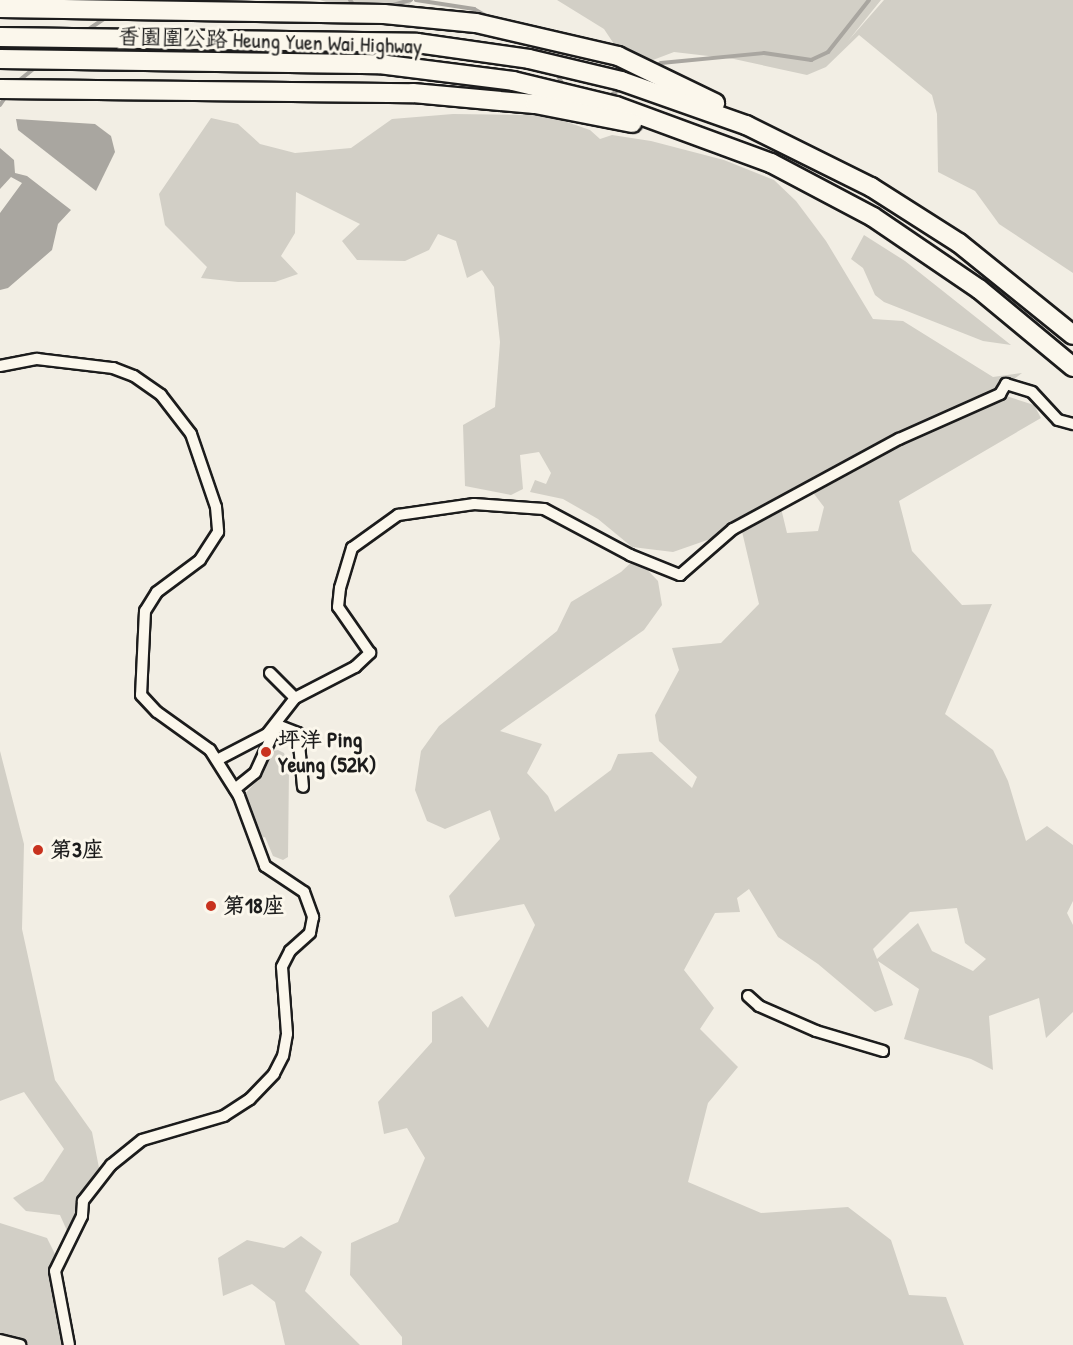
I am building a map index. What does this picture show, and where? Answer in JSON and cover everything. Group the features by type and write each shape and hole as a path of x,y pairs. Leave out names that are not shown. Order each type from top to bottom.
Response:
{"highway":[{"path":"0,8 431,18 517,30 590,47 801,149 871,187 959,243 1073,335"},
{"name":"香園圍公路 Heung Yuen Wai Highway","path":"0,38 417,43 540,61 675,90"},
{"name":"香園圍公路 Heung Yuen Wai Highway","path":"0,59 317,62 426,68 562,92 665,126"},
{"path":"0,89 413,93 584,111 665,126 771,163 928,251 1073,367"}],"street":[{"path":"0,366 37,359 113,368 134,376 161,394 191,434 216,507 218,532 200,560 149,602 144,622 141,695 217,760 235,789 265,866 304,892 313,917 310,933 291,951 282,967 287,1026 283,1056 274,1074 244,1103 217,1120 170,1129 142,1140 111,1165 83,1201 82,1216 55,1271 69,1345"},
{"path":"235,789 255,773 277,725 295,698 355,667 370,653 338,607 340,588 352,548 398,516 474,504 544,509 630,555 680,575 733,529 898,439 1000,394 1006,384 1032,392 1058,420 1073,424"},
{"path":"270,673 295,698"},
{"path":"217,760 277,725"},
{"path":"277,725 298,734 303,787"},
{"path":"748,996 759,1006 816,1031 883,1051"},
{"path":"0,1340 20,1345"}],"shaded area":[{"path":"320,0 413,0 405,10 346,20 332,4"},
{"path":"557,0 881,0 848,41 884,0 1073,0 1073,273 999,224 975,191 938,172 937,114 932,95 859,35 826,67 807,75 734,59 674,52 624,71 626,62 604,29"},
{"path":"453,114 533,115 561,120 590,130 600,139 612,135 651,141 724,160 774,180 796,201 826,241 873,319 903,321 993,377 1022,373 1001,389 970,399 824,474 1000,394 1034,405 1041,418 899,501 912,551 962,605 992,604 945,714 993,750 1008,781 1026,841 1047,826 1073,845 1073,901 1067,913 1073,925 1073,1012 1046,1038 1039,998 989,1016 993,1070 971,1059 904,1039 919,989 878,961 893,1005 875,1012 818,964 778,937 749,889 737,898 740,912 715,913 684,970 714,1008 700,1029 738,1067 708,1103 688,1182 761,1213 848,1207 891,1240 909,1295 946,1297 964,1345 402,1345 402,1337 350,1275 351,1243 398,1222 425,1158 407,1128 384,1134 378,1102 432,1042 432,1012 462,996 488,1028 535,925 524,904 455,917 449,896 500,839 490,810 445,829 427,821 415,790 421,751 439,726 557,631 571,602 621,572 636,558 658,581 662,605 644,630 500,731 542,744 527,773 548,796 555,812 611,770 618,754 652,752 692,788 697,777 659,741 655,715 679,670 672,648 721,643 759,604 740,523 716,537 673,552 632,547 598,519 563,499 530,492 535,480 546,484 551,473 539,452 520,455 523,489 511,495 465,486 463,425 495,407 500,342 494,287 482,270 467,278 456,241 438,234 429,250 405,261 357,260 342,241 360,224 296,192 295,233 281,256 298,274 275,282 238,282 201,278 207,267 165,225 159,194 211,118 238,124 260,144 295,153 351,148 392,119","holes":["808,486 824,507 818,531 787,533 780,504","957,908 965,943 986,959 973,971 932,951 918,923 877,959 873,949 910,912"]},
{"path":"16,119 95,124 111,136 115,152 96,191 18,130"},
{"path":"0,148 14,160 15,173 27,176 71,210 58,224 52,250 8,288 0,290 0,213 22,183 11,177 0,189"},
{"path":"864,235 905,261 1011,345 983,341 884,302 875,295 863,268 851,259"},
{"path":"278,750 284,753 289,769 288,857 283,860 273,856 265,837 260,838 245,794 260,777 273,751"},
{"path":"0,751 24,844 22,929 55,1080 92,1132 100,1173 68,1233 60,1215 26,1211 13,1198 43,1181 64,1149 24,1092 0,1101"},
{"path":"0,1223 47,1238 59,1262 69,1345 20,1345 0,1336"},
{"path":"301,1236 322,1252 305,1291 360,1345 285,1345 275,1302 252,1284 223,1296 218,1258 247,1240 284,1248"}],"waterway":[{"path":"147,2 161,0"},
{"path":"350,0 355,7"},
{"path":"386,7 411,0"},
{"path":"416,0 474,9 488,17"},
{"path":"653,68 661,63 764,53 811,60 828,52 869,0"},
{"path":"86,31 107,17"},
{"path":"533,44 547,57"},
{"path":"16,83 36,67"},
{"path":"555,71 565,88"},
{"path":"608,97 622,88"},
{"path":"0,105 6,96"}],"place":[{"name":"坪洋 Ping Yeung (52K)","path":"266,752"},
{"name":"第3座","path":"38,850"},
{"name":"第18座","path":"211,906"}]}
